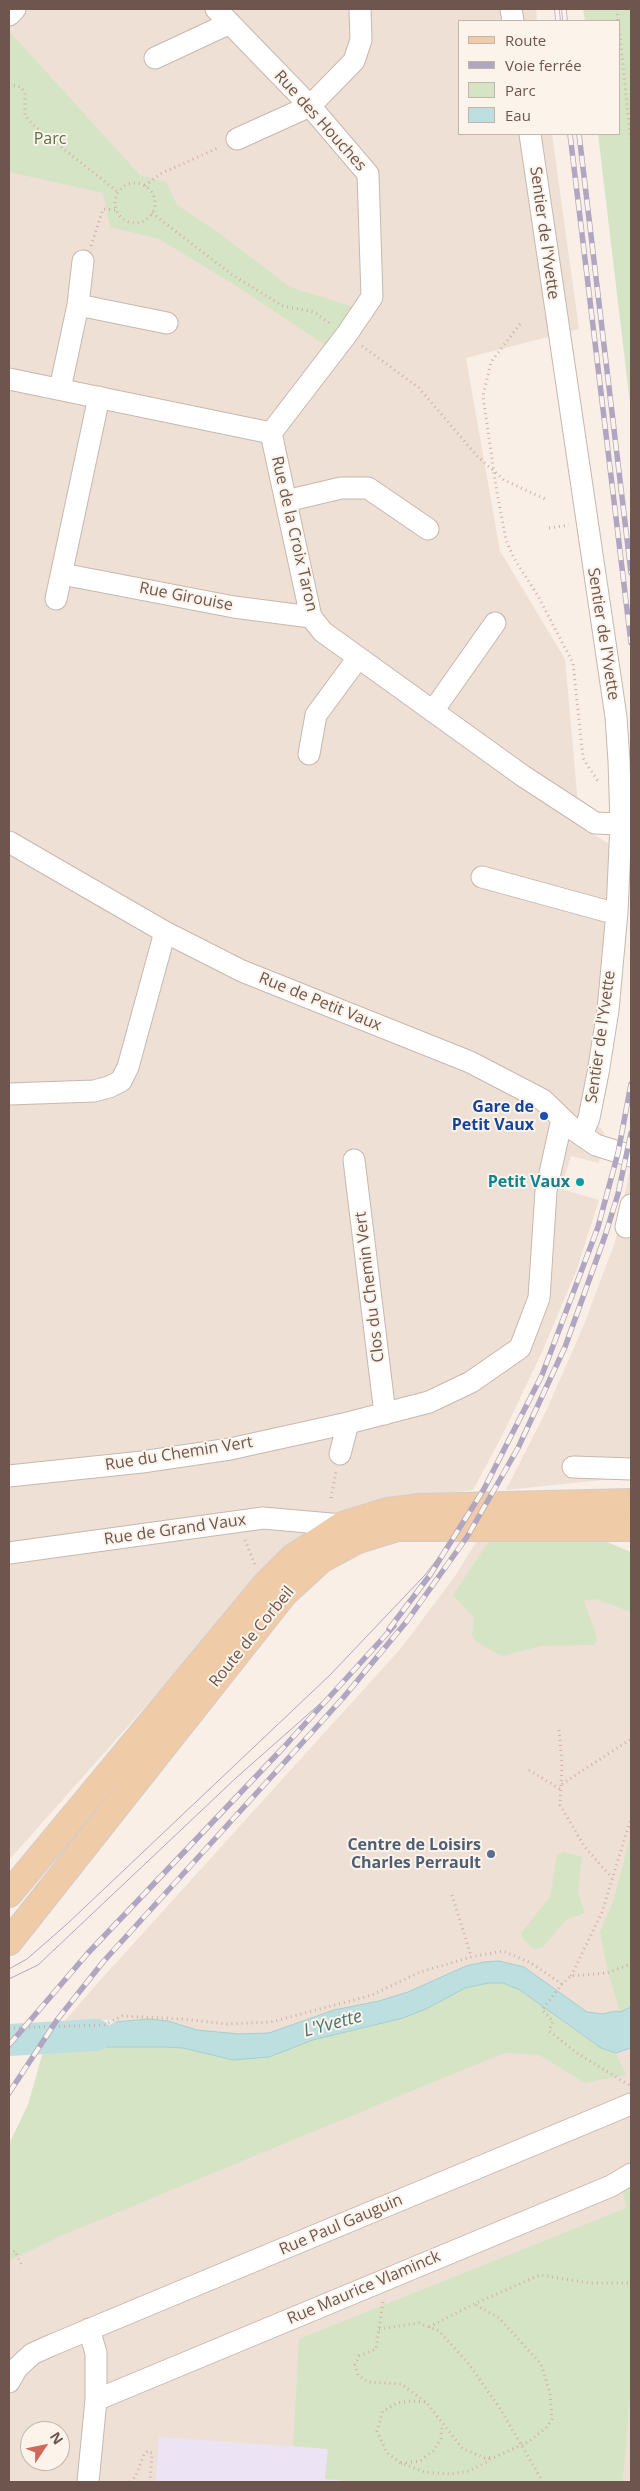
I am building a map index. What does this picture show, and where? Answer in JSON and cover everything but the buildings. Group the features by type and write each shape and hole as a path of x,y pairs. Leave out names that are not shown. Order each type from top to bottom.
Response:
{"main road":[{"name":"Route de Corbeil","path":"9,1942 284,1594 321,1560 358,1540 397,1528 631,1502"},
{"name":"Route de Corbeil","path":"9,1894 266,1584 292,1558 342,1525 386,1511 421,1507 602,1530 631,1528"}],"street":[{"path":"9,15 15,9"},
{"path":"237,139 310,106 354,61 361,40 360,9"},
{"path":"155,58 223,16"},
{"name":"Rue des Houches","path":"223,16 310,106 368,174 372,297 347,334 271,433"},
{"name":"Sentier de l'Yvette","path":"530,135 616,717 621,824 617,912 598,1073 589,1118 582,1135"},
{"path":"60,389 78,305 83,261"},
{"path":"78,305 167,323"},
{"name":"Rue de la Croix Taron","path":"9,379 271,433 311,617 322,632 523,776 595,823 621,824"},
{"path":"56,599 99,397"},
{"path":"286,501 341,488 368,488 428,529"},
{"name":"Rue Girouise","path":"62,574 234,607 311,617"},
{"path":"433,711 495,623"},
{"path":"309,754 316,715 358,658"},
{"name":"Rue de Petit Vaux","path":"9,842 165,932 242,971 470,1062 542,1100 582,1135 603,1148 631,1156"},
{"path":"482,877 606,911 617,912"},
{"path":"9,1094 94,1091 121,1081 128,1067 165,932"},
{"name":"Rue du Chemin Vert","path":"9,1476 161,1459 230,1448 348,1423 429,1402 471,1382 520,1348 539,1298 546,1191 562,1119"},
{"name":"Clos du Chemin Vert","path":"354,1160 385,1414"},
{"path":"626,1227 631,1205"},
{"path":"340,1454 348,1423"},
{"path":"572,1467 631,1469"},
{"name":"Rue de Grand Vaux","path":"9,1553 255,1519 342,1525"},
{"path":"602,1530 631,1542"},
{"path":"9,1566 64,1560"},
{"name":"Rue Paul Gauguin","path":"9,2382 17,2368 32,2354 52,2345 631,2104"},
{"name":"Rue Maurice Vlaminck","path":"96,2400 611,2186 631,2174"},
{"path":"88,2482 96,2400 96,2353 89,2330"}],"path":[{"path":"620,29 631,142"},
{"path":"9,84 21,87 25,93 25,115 32,124 118,192"},
{"path":"145,186 160,174 237,139"},
{"path":"130,184 145,186 151,191 155,202 154,209 148,219 133,223 121,218 115,204 118,192 130,184"},
{"path":"83,261 88,256 103,209 116,210"},
{"path":"520,324 491,362 482,396 496,487 506,540 514,558 539,598 573,662 583,758 602,788"},
{"path":"497,474 504,480 544,499"},
{"path":"331,1498 340,1454"},
{"path":"243,1534 256,1569 266,1584"},
{"path":"559,1730 562,1763 560,1805 584,1846 612,1878"},
{"path":"561,1784 631,1740"},
{"path":"529,1770 561,1789"},
{"path":"631,1818 602,1912 571,1976 558,1988 542,2010 552,2021 549,2031 577,2053 631,2086"},
{"path":"452,1895 471,1957"},
{"path":"9,2028 104,2025 115,2018 146,2016 227,2024 271,2022 372,1995 420,1972 471,1957 503,1951 531,1963 562,1984"},
{"path":"571,1976 607,1974 631,1964"},
{"path":"9,2254 15,2250 20,2264"},
{"path":"429,2327 474,2304 540,2275 590,2282 631,2283"},
{"path":"386,2279 376,2349 359,2356 355,2365 358,2375 368,2382 401,2384 426,2402 442,2425 463,2449 485,2458 523,2445 546,2428 552,2419 550,2393 541,2364 498,2318 474,2304"},
{"path":"379,2329 418,2323 439,2331 468,2363 523,2445 543,2482"},
{"path":"426,2402 397,2403 383,2411 378,2435 387,2453 401,2463 424,2472 450,2474 469,2472 491,2457"},
{"path":"401,2463 420,2461 433,2451 442,2439 442,2425"},
{"path":"130,2482 136,2476 144,2454 148,2451 152,2454 150,2482"}],"shaded area":[{"path":"9,9 536,9 537,20 458,20 458,135 552,135 579,329 466,358 500,551 565,659 580,826 627,855 607,1078 598,1126 604,1132 599,1163 571,1156 561,1189 599,1200 577,1269 542,1352 502,1436 473,1490 382,1502 209,1635 9,1860"},
{"path":"631,1164 631,1477 506,1490 547,1409 583,1327 615,1242"},
{"path":"480,1536 631,1595 631,2482 9,2482 9,2144 28,2105 43,2052 62,2024 95,1986 402,1647 455,1576"},
{"path":"159,2437 328,2449 326,2479 358,2482 156,2482"}],"green space":[{"path":"583,9 631,9 631,412 598,135 620,135 620,20 585,20"},
{"name":"Parc","path":"10,32 140,175 166,182 177,205 216,231 290,287 357,308 329,348 238,287 159,239 110,227 103,193 9,172"},
{"path":"504,1536 600,1539 631,1552 631,1612 596,1599 584,1601 596,1634 597,1641 594,1645 541,1646 502,1656 483,1646 476,1641 472,1634 474,1618 453,1595 488,1543"},
{"path":"631,1833 631,2007 620,2012 608,1973 600,1932 614,1899"},
{"path":"564,1852 582,1857 578,1893 585,1913 566,1920 542,1948 534,1949 523,1939 521,1933 550,1897 557,1855"},
{"path":"488,1983 503,1983 520,1990 594,2044 616,2053 626,2075 585,2083 539,2055 504,2053 63,2235 9,2261 9,2144 28,2105 43,2052 108,2047 165,2047 183,2048 233,2060 268,2057 313,2040 403,2018 428,2008 465,1988"},
{"path":"631,2186 631,2386 623,2482 358,2482 325,2479 328,2449 293,2446 299,2339 626,2208 623,2191"}],"water":[{"path":"499,1961 524,1967 587,2012 603,2014 620,2012 631,2007 631,2048 616,2053 601,2048 520,1990 503,1983 488,1983 465,1988 428,2008 403,2018 313,2040 269,2057 233,2060 183,2048 165,2047 108,2047 43,2052 61,2027 149,2019 168,2021 197,2030 239,2034 269,2033 334,2010 379,2001 408,1992 466,1966"}],"pier":[{"path":"105,2020 117,2021 104,2028 55,2031 61,2024"}],"waterway":[{"name":"L'Yvette","path":"9,2040 96,2035"}],"tram line":[{"path":"9,1969 27,1959 67,1924 330,1675 425,1575 454,1537"},
{"path":"9,1979 38,1965 237,1777 340,1686"}],"railway":[{"path":"557,9 558,20"},
{"path":"564,9 565,20"},
{"path":"570,135 631,643"},
{"path":"579,135 631,573"},
{"path":"389,1629 430,1575 484,1489 542,1375 598,1227 618,1153 631,1084"},
{"path":"9,2093 57,2020 103,1962 343,1698 407,1621 467,1537 518,1448 565,1347 618,1194 631,1133"},
{"path":"9,2045 88,1953 283,1748 394,1626"}],"place":[{"name":"Gare de Petit Vaux","path":"544,1116"},
{"name":"Petit Vaux","path":"580,1182"},
{"name":"Centre de Loisirs Charles Perrault","path":"491,1854"}]}
